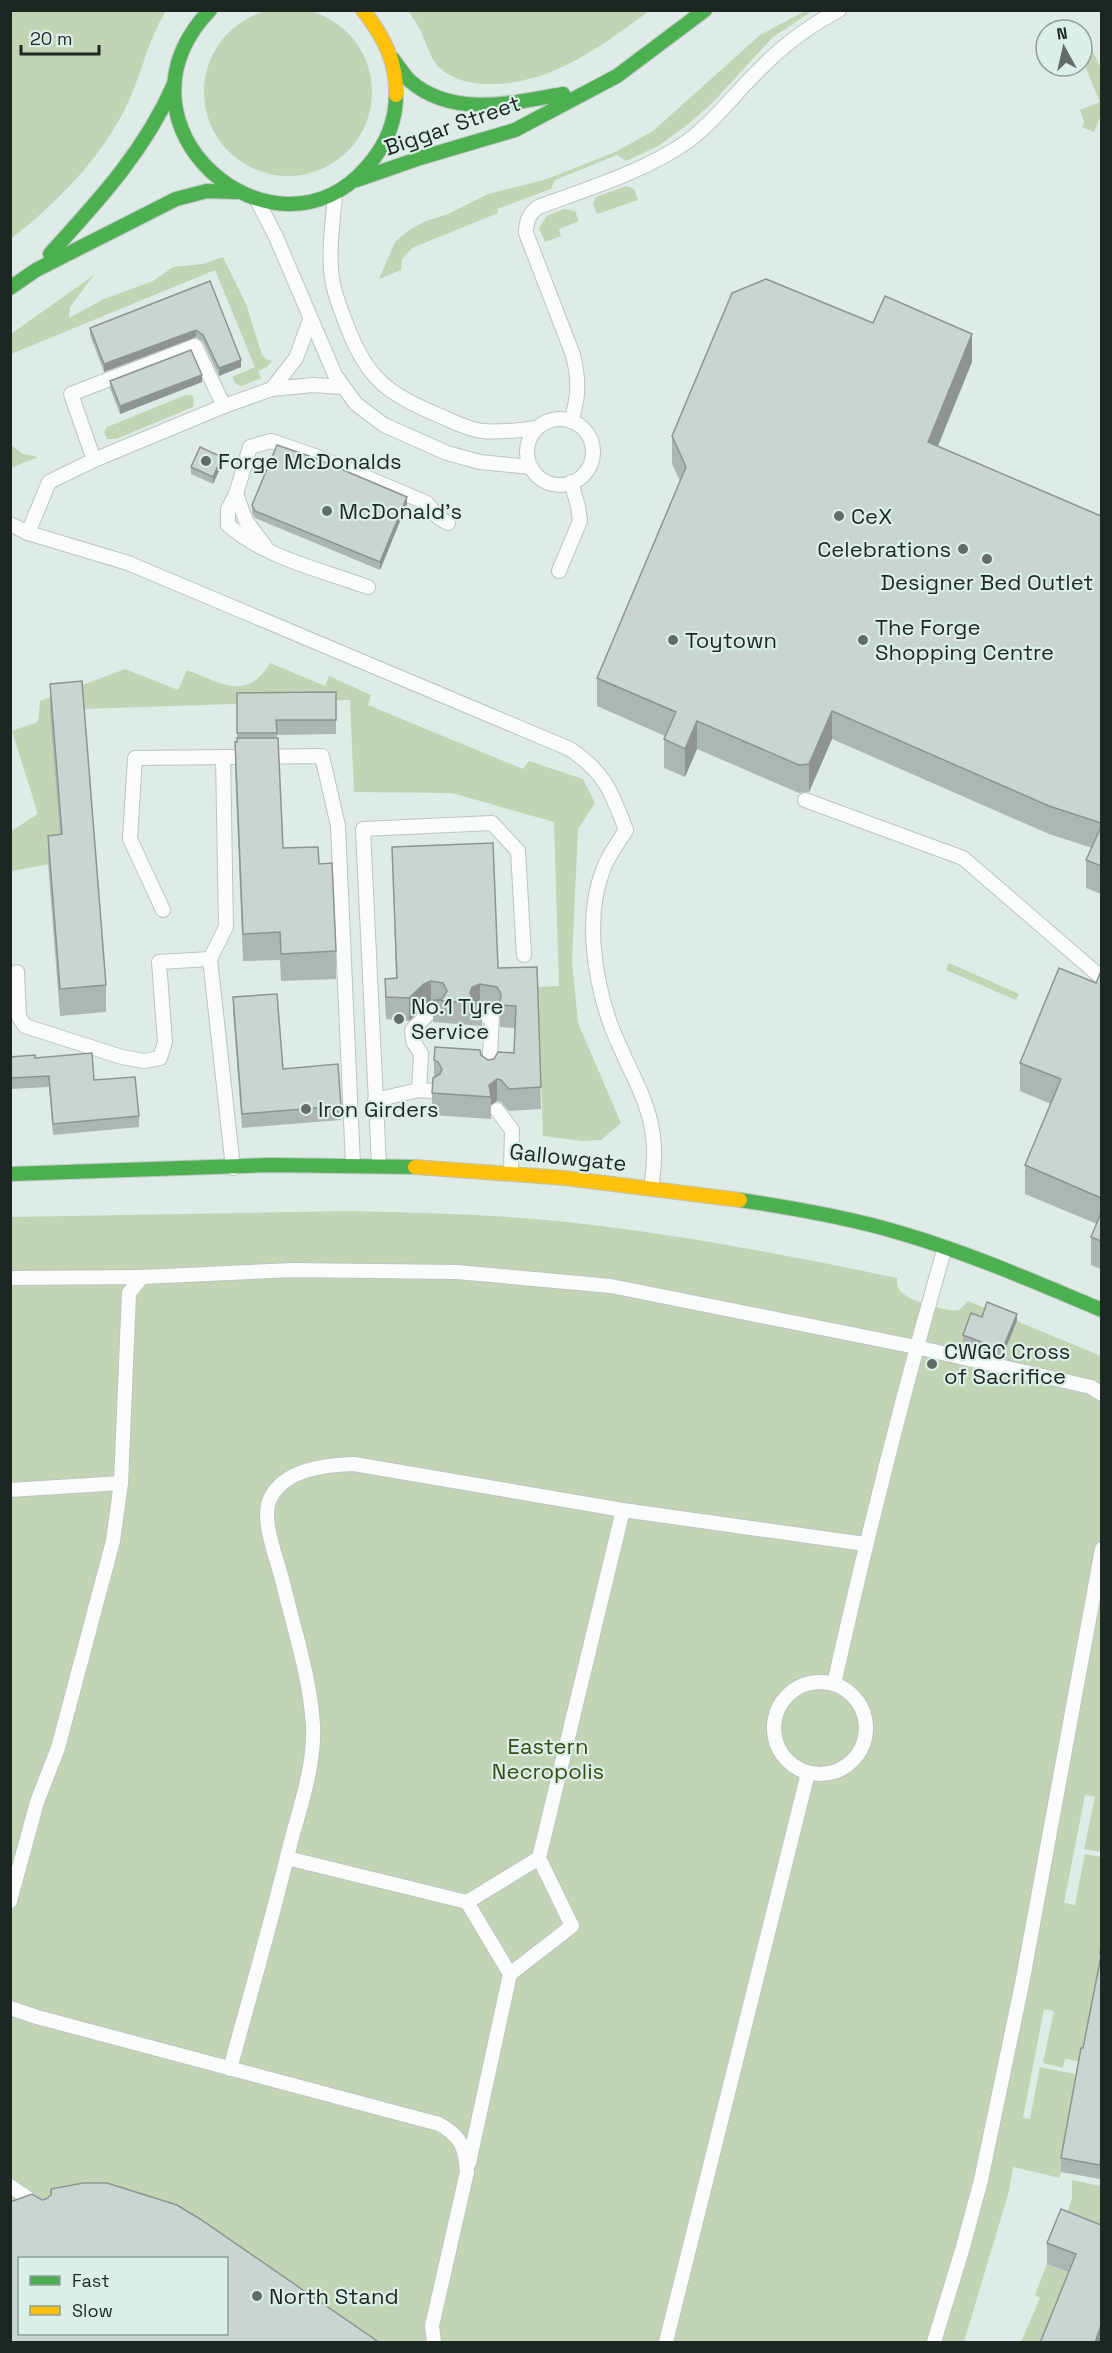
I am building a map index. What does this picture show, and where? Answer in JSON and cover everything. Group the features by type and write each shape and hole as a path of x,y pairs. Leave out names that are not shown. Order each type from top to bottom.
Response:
{"main road":[{"path":"36,270 127,168 160,118 188,37 210,10"},
{"path":"174,82 178,121 190,147 203,166 219,182 256,200 274,203 305,202 335,193 353,181 375,160 389,136 397,107 398,81 393,60 385,40 363,10"},
{"name":"Biggar Street","path":"353,181 420,158 515,130 595,88 640,61 705,10"},
{"name":"Biggar Street","path":"393,60 404,76 420,90 462,104 483,106 509,103 595,88"},
{"path":"10,288 36,270 176,199 207,191 236,192"},
{"name":"Gallowgate","path":"10,1174 378,1165 511,1172 651,1188 764,1203 898,1232 998,1267 1101,1310"}],"lane":[{"path":"571,421 577,402 577,375 573,355 526,233 526,225 532,212 538,207 670,153 715,117 759,69 788,42 839,10"},
{"path":"335,193 330,266 335,293 356,351 378,381 397,395 467,427 493,432 537,428"},
{"path":"256,200 276,237 310,320 342,387 356,404 370,417 406,436 464,459 531,467"},
{"path":"272,388 296,358 310,320"},
{"path":"94,460 71,394 195,346 224,406"},
{"path":"28,533 49,482 94,460 272,388 313,385 342,387"},
{"path":"553,419 571,421 585,431 592,447 590,464 585,472 571,482 553,484 544,481 531,467 527,457 530,436 537,428 553,419"},
{"path":"368,587 268,550 242,537 228,525 228,509 236,494 250,447 271,441 318,457 427,503 439,518 448,523"},
{"path":"559,571 580,521 571,482"},
{"path":"10,524 28,533 128,563 570,749 593,766 609,787 626,830 603,869 597,890 593,923 602,997 610,1023 651,1117 656,1163 651,1188"},
{"path":"163,910 130,839 135,758 322,756 338,826 353,1165"},
{"path":"223,757 226,927 210,959 233,1168"},
{"path":"805,800 963,858 1101,978"},
{"path":"378,1165 363,829 492,823 518,851 524,955"},
{"path":"18,972 19,1017 25,1026 102,1052 144,1061 160,1058 165,1041 159,962 210,959"},
{"path":"419,1090 427,1054 413,1041 412,1030 430,1012 438,1013"},
{"path":"479,1015 492,1017 484,1058 489,1073"},
{"path":"375,1100 419,1090 434,1090"},
{"path":"497,1110 512,1130 511,1172"},
{"path":"834,1683 865,1544 916,1347 945,1247"},
{"path":"10,1278 292,1270 457,1272 611,1287 916,1347 1091,1387 1101,1394"},
{"path":"10,1901 37,1802 58,1748 113,1541 121,1483 129,1293 142,1276"},
{"path":"230,2069 287,1858 312,1753 313,1725 304,1670 271,1541 267,1510 270,1498 281,1485 298,1473 314,1468 354,1464 624,1510 865,1544"},
{"path":"10,1490 121,1483"},
{"path":"434,2343 432,2326 510,1974 572,1926 539,1858 624,1510"},
{"path":"934,2343 981,2180 1022,1984 1101,1549"},
{"path":"819,1681 834,1683 849,1691 859,1703 866,1718 866,1733 862,1749 852,1762 839,1770 824,1775 808,1773 789,1762 776,1744 773,1730 775,1715 782,1701 792,1691 805,1684 819,1681"},
{"path":"666,2343 808,1773"},
{"path":"287,1858 467,1902 539,1858"},
{"path":"467,1902 510,1974"},
{"path":"10,2008 440,2124 453,2132 461,2143 465,2153 466,2172"},
{"path":"10,2186 43,2208"}],"green space":[{"path":"288,8 320,14 335,22 347,33 358,45 366,60 372,92 366,124 358,139 347,151 335,162 320,170 288,176 256,170 241,162 229,151 218,139 210,124 204,92 210,60 218,45 229,33 241,22 256,14"},
{"path":"11,10 166,11 151,40 133,91 111,134 65,191 11,239"},
{"path":"408,11 649,11 593,50 553,71 509,83 485,84 462,80 442,70 432,58 419,28"},
{"path":"805,11 812,11 773,37 714,101 686,126 658,146 626,161 617,155 555,180 551,189 497,209 498,213 412,248 402,259 401,270 379,279 395,242 409,230 488,194 547,179 615,152 653,131 760,35"},
{"path":"1094,54 1102,67 1101,114 1094,132 1082,127 1084,121 1080,110 1100,102 1090,78 1094,78"},
{"path":"626,186 634,189 638,200 597,214 593,204 596,197"},
{"path":"564,209 575,211 579,221 559,229 561,236 545,242 539,228 547,216"},
{"path":"223,257 246,304 262,355 272,361 267,367 258,371 261,378 241,386 235,383 232,377 255,367 215,270 11,354 11,334 94,275 70,307 69,318 104,299 153,281 173,267 203,264"},
{"path":"186,395 192,395 193,407 116,439 107,439 104,432 107,427"},
{"path":"11,445 23,454 38,457 11,468"},
{"path":"270,663 325,686 329,676 371,695 368,705 523,769 529,761 583,779 595,803 578,829 572,961 578,1023 621,1123 601,1140 582,1141 543,1136 538,987 559,986 554,822 452,793 354,792 350,700 82,709 62,862 11,871 11,831 38,814 12,731 38,722 40,701 125,669 178,690 187,670 222,684 242,686 261,675"},
{"path":"949,963 1019,994 1016,1000 946,970"},
{"name":"Eastern Necropolis","path":"349,1211 512,1217 608,1227 732,1246 897,1278 901,1292 920,1302 938,1308 959,1310 968,1301 1101,1356 1101,1852 1084,1849 1095,1797 1085,1795 1064,1903 1075,1905 1085,1854 1101,1857 1102,1959 1083,2062 1065,2059 1063,2068 1043,2063 1054,2011 1044,2009 1023,2118 1030,2119 1040,2067 1085,2076 1076,2092 1060,2178 1013,2167 1009,2191 964,2342 11,2342 10,1217"},
{"path":"1072,2180 1101,2186 1101,2247 1061,2231 1072,2198"},
{"path":"1047,2264 1077,2276 1048,2342 1021,2342 1040,2298 1035,2295"}],"building":[{"name":"The Forge Shopping Centre","path":"766,279 873,323 885,296 972,334 928,442 1101,516 1101,823 1049,806 832,711 809,764 799,765 697,721 685,749 664,739 676,712 597,678 686,467 672,436 732,293"},
{"path":"210,281 241,360 219,368 203,335 196,330 104,364 90,328"},
{"path":"191,350 202,375 120,406 110,381"},
{"name":"McDonald's","path":"277,445 315,458 407,497 380,562 255,511 252,505"},
{"path":"200,447 222,457 213,477 191,467"},
{"path":"82,681 106,985 60,989 48,836 62,834 50,684"},
{"path":"336,692 336,720 276,720 277,733 237,733 237,693"},
{"path":"237,738 278,738 283,848 318,847 319,864 332,863 336,951 281,954 280,932 243,934 235,742"},
{"path":"1101,827 1101,866 1086,860"},
{"path":"493,843 498,968 537,967 541,1087 509,1089 497,1079 489,1085 491,1097 432,1093 433,1078 440,1074 442,1069 434,1060 435,1047 480,1050 481,1055 488,1060 494,1059 498,1052 514,1053 516,1006 500,1005 501,994 497,987 480,984 472,987 470,993 473,1000 482,1004 433,1000 442,999 447,991 443,983 431,981 424,984 409,998 386,997 385,979 397,978 392,847"},
{"path":"1059,968 1096,983 1101,971 1101,1198 1025,1165 1061,1079 1020,1063"},
{"path":"277,994 283,1069 338,1064 341,1106 242,1114 233,997"},
{"path":"92,1053 94,1080 135,1077 139,1116 53,1124 49,1076 10,1078 10,1057 35,1055 35,1058"},
{"path":"1101,1213 1101,1241 1091,1237"},
{"path":"987,1302 1017,1314 1002,1350 963,1335 971,1313 982,1317"},
{"path":"1101,1956 1101,2156 1100,2165 1061,2158"},
{"path":"83,2183 107,2183 177,2205 380,2343 10,2343 10,2202 32,2194 42,2200 51,2195 51,2189"},
{"path":"1061,2209 1101,2225 1101,2325 1095,2343 1040,2343 1076,2254 1047,2243"}],"traffic: fast":[{"path":"210,10 181,54 174,98 186,139 212,172 247,195 287,204 328,196 366,168 379,152 392,125 396,95"},
{"path":"357,180 420,158 515,130 617,76 705,10"},
{"path":"393,59 410,81 427,93 464,104 504,104 563,94"},
{"path":"50,254 103,195 135,153 174,84"},
{"path":"10,288 36,270 176,199 207,191 236,192"},
{"path":"10,1174 270,1165 415,1167"},
{"path":"740,1200 839,1217 923,1240 1001,1268 1102,1310"}],"traffic: slow":[{"path":"363,10 377,29 391,60 396,95"},
{"path":"415,1167 565,1178 740,1200"}],"place":[{"name":"Forge McDonalds","path":"206,461"},
{"name":"McDonald's","path":"327,511"},
{"name":"CeX","path":"839,516"},
{"name":"Celebrations","path":"963,549"},
{"name":"Designer Bed Outlet","path":"987,559"},
{"name":"Toytown","path":"673,640"},
{"name":"The Forge Shopping Centre","path":"863,640"},
{"name":"No.1 Tyre Service","path":"399,1019"},
{"name":"Iron Girders","path":"306,1109"},
{"name":"CWGC Cross of Sacrifice","path":"932,1364"},
{"name":"North Stand","path":"257,2296"}]}
